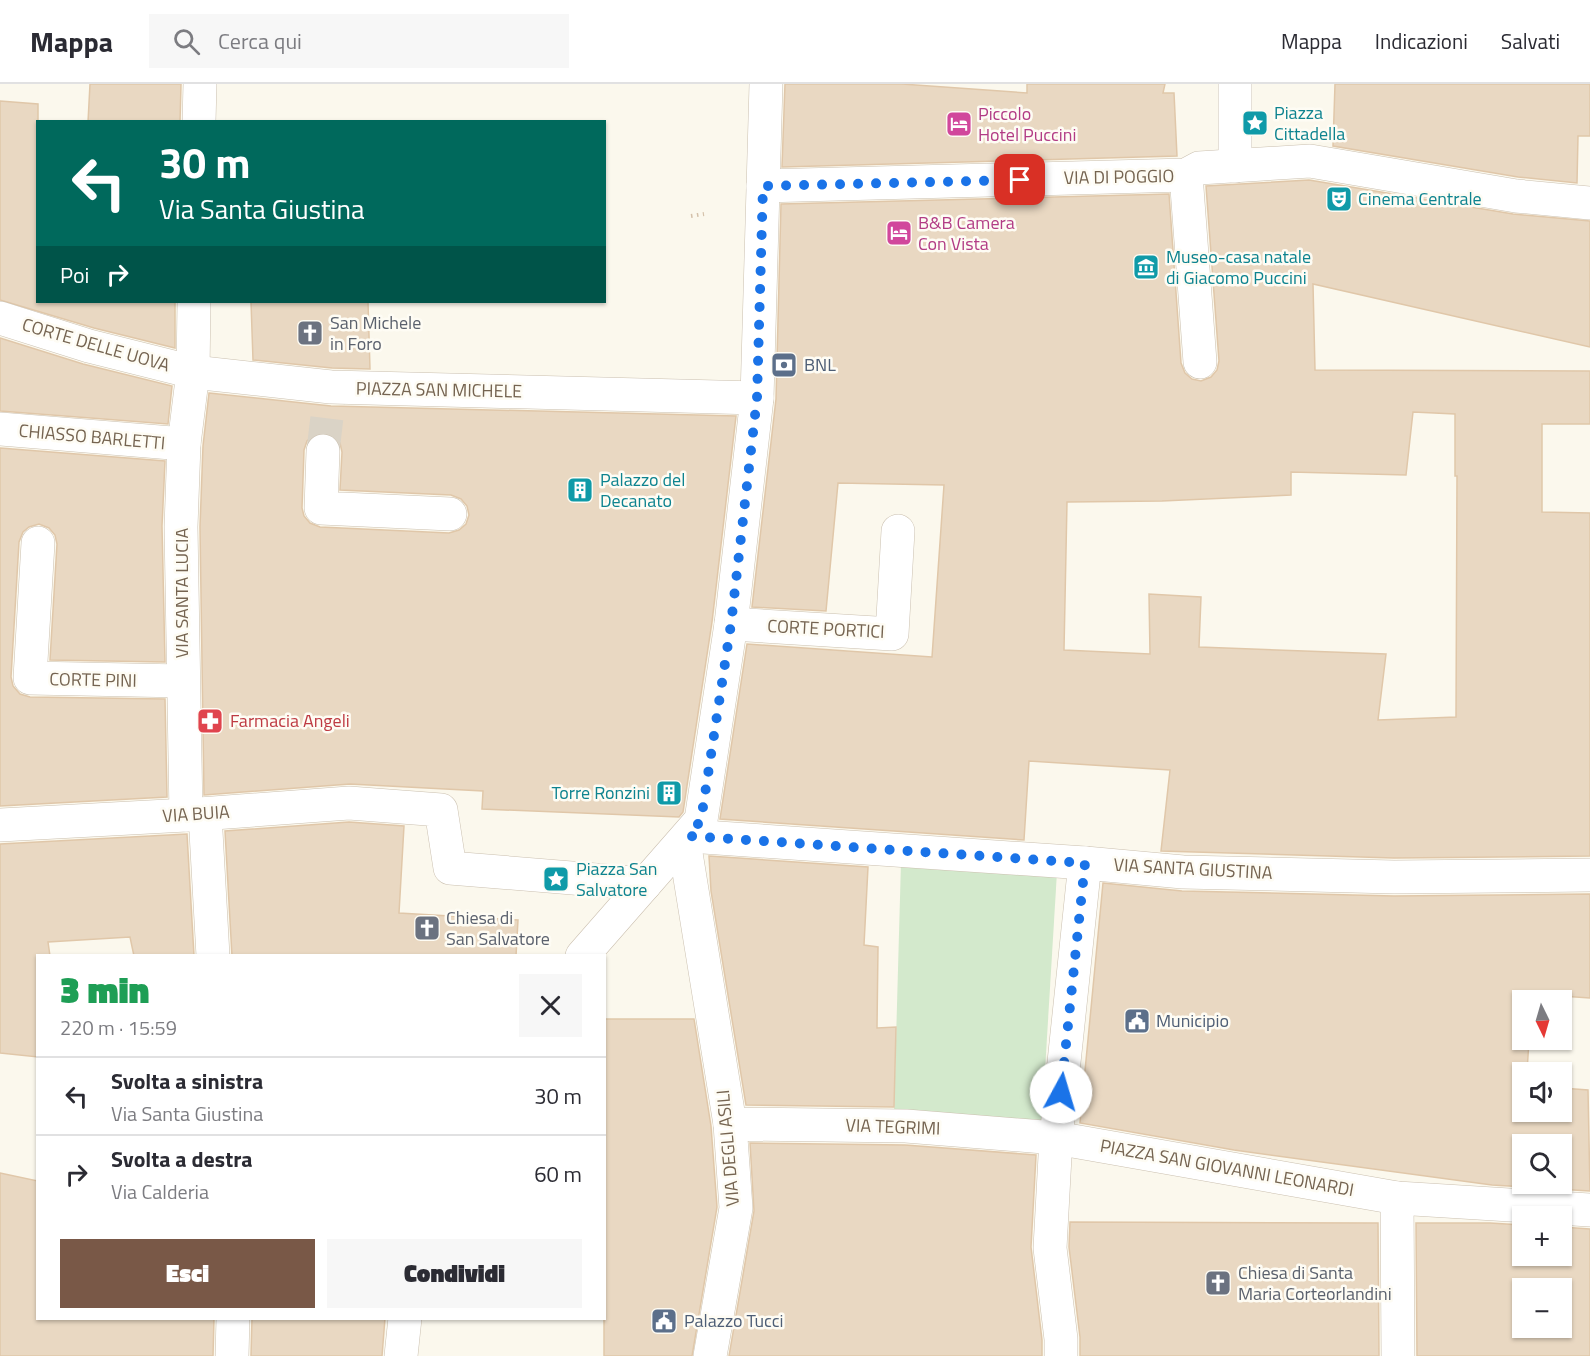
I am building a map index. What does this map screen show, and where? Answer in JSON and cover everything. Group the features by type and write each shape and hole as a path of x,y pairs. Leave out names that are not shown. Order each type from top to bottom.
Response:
{"street":[{"path":"199,120 200,84"},
{"path":"584,954 691,832 731,624 757,398 765,84"},
{"path":"1235,84 1235,166"},
{"path":"1200,362 1186,175 1199,168 1310,161 1516,196 1590,203"},
{"name":"VIA DI POGGIO","path":"763,186 1186,175"},
{"path":"192,372 194,303"},
{"name":"CORTE DELLE UOVA","path":"0,318 89,346 192,372"},
{"name":"PIAZZA SAN MICHELE","path":"192,372 331,389 757,398"},
{"name":"VIA SANTA LUCIA","path":"192,372 184,444 181,527 183,681 195,815 213,954"},
{"name":"CHIASSO BARLETTI","path":"0,429 184,444"},
{"path":"323,451 321,508 450,514"},
{"name":"CORTE PORTICI","path":"731,624 892,634 898,531"},
{"name":"CORTE PINI","path":"38,543 30,678 183,681"},
{"name":"VIA BUIA","path":"0,825 195,815 349,803 393,805 441,810 450,868 645,884"},
{"name":"VIA SANTA GIUSTINA","path":"691,832 1183,872 1336,876 1590,875"},
{"name":"VIA DEGLI ASILI","path":"691,832 710,1012 730,1125 736,1208 710,1356"},
{"path":"1061,1356 1061,1338 1050,1248 1056,1138 1085,863"},
{"name":"VIA TEGRIMI","path":"730,1125 906,1126 1056,1138"},
{"name":"PIAZZA SAN GIOVANNI LEONARDI","path":"1056,1138 1397,1198 1590,1210"},
{"path":"1397,1198 1398,1356"},
{"path":"232,1356 233,1320"},
{"path":"401,1356 405,1320"}],"path":[{"path":"691,216 704,214"}],"green space":[{"path":"901,862 1057,872 1042,1120 894,1112"}],"building":[{"path":"90,84 181,84 180,120 88,120"},
{"path":"785,84 902,84 1027,93 1027,84 1165,84 1163,93 1174,93 1177,156 782,167"},
{"path":"1335,84 1590,84 1590,136 1578,136 1577,183 1518,177 1333,146"},
{"path":"0,101 38,104 38,120 36,120 36,303 175,303 175,348 94,328 0,300"},
{"path":"1309,180 1513,214 1590,221 1590,347 1313,284 1315,370 1590,371 1590,424 1542,424 1542,512 1590,513 1590,856 1394,858 1161,851 1170,770 1029,761 1024,840 720,819 747,644 932,657 944,485 838,483 826,611 752,607 776,399 781,204 1169,194 1181,363 1185,373 1192,379 1201,381 1211,377 1217,370 1219,361 1206,186","holes":["1413,412 1455,414 1456,717 1378,720 1386,654 1199,647 1201,597 1149,594 1150,654 1064,650 1067,502 1162,501 1291,495 1291,472 1406,475"]},
{"name":"San Michele in Foro","path":"251,303 368,303 370,369 332,368 253,360"},
{"path":"0,338 83,364 172,386 168,424 0,411"},
{"path":"209,393 331,406 736,416 712,622 683,812 679,817 482,809 483,791 350,784 204,795 200,527 203,446","holes":["323,432 332,435 340,443 342,452 340,490 451,495 461,499 467,506 469,515 466,524 459,530 449,533 320,527 310,523 304,516 302,508 304,450 307,441 315,434"]},
{"path":"0,448 165,461 162,526 165,662 50,660 57,544 55,535 49,528 39,524 23,532 19,542 11,677 13,686 20,694 30,697 165,699 167,797 0,806"},
{"path":"349,822 404,826 399,913 518,920 516,954 232,954 225,831"},
{"path":"187,834 194,954 134,954 130,937 48,942 50,954 36,954 36,1057 0,1053 0,844"},
{"path":"709,856 868,867 864,945 878,947 877,1028 896,1027 894,1107 746,1105 711,891"},
{"path":"1103,883 1182,891 1394,896 1590,894 1590,998 1572,997 1572,990 1512,990 1512,1050 1528,1050 1528,1062 1512,1062 1512,1122 1572,1122 1572,1089 1588,1090 1590,1191 1572,1190 1572,1134 1512,1134 1512,1186 1234,1150 1080,1123"},
{"path":"606,1019 694,1019 711,1126 717,1207 692,1356 604,1356"},
{"path":"750,1143 905,1145 1036,1155 1031,1247 1042,1356 729,1356 754,1211"},
{"path":"0,1173 36,1181 36,1320 214,1320 213,1356 0,1356"},
{"name":"Chiesa di Santa Maria Corteorlandini","path":"1070,1222 1378,1223 1379,1356 1080,1356 1080,1337 1069,1247"},
{"path":"1416,1223 1512,1224 1512,1266 1572,1266 1572,1228 1590,1229 1590,1356 1417,1356"},
{"path":"252,1320 385,1320 382,1356 251,1356"}],"tunnel":[{"path":"323,451 330,391"}],"place":[{"name":"Piazza Cittadella","path":"1255,123"},
{"name":"Piccolo Hotel Puccini","path":"959,124"},
{"name":"Cinema Centrale","path":"1339,199"},
{"name":"B&B Camera Con Vista","path":"899,233"},
{"name":"Museo-casa natale di Giacomo Puccini","path":"1146,267"},
{"name":"San Michele in Foro","path":"310,333"},
{"name":"BNL","path":"784,365"},
{"name":"Palazzo del Decanato","path":"580,490"},
{"name":"Farmacia Angeli","path":"210,721"},
{"name":"Torre Ronzini","path":"669,793"},
{"name":"Piazza San Salvatore","path":"556,879"},
{"name":"Chiesa di San Salvatore","path":"427,928"},
{"name":"Municipio","path":"1137,1021"},
{"name":"Chiesa di Santa Maria Corteorlandini","path":"1218,1283"},
{"name":"Palazzo Tucci","path":"664,1321"}],"route":[{"path":"1020,180 763,186 757,398 731,624 701,820 689,836 1085,863 1061,1092"}]}
